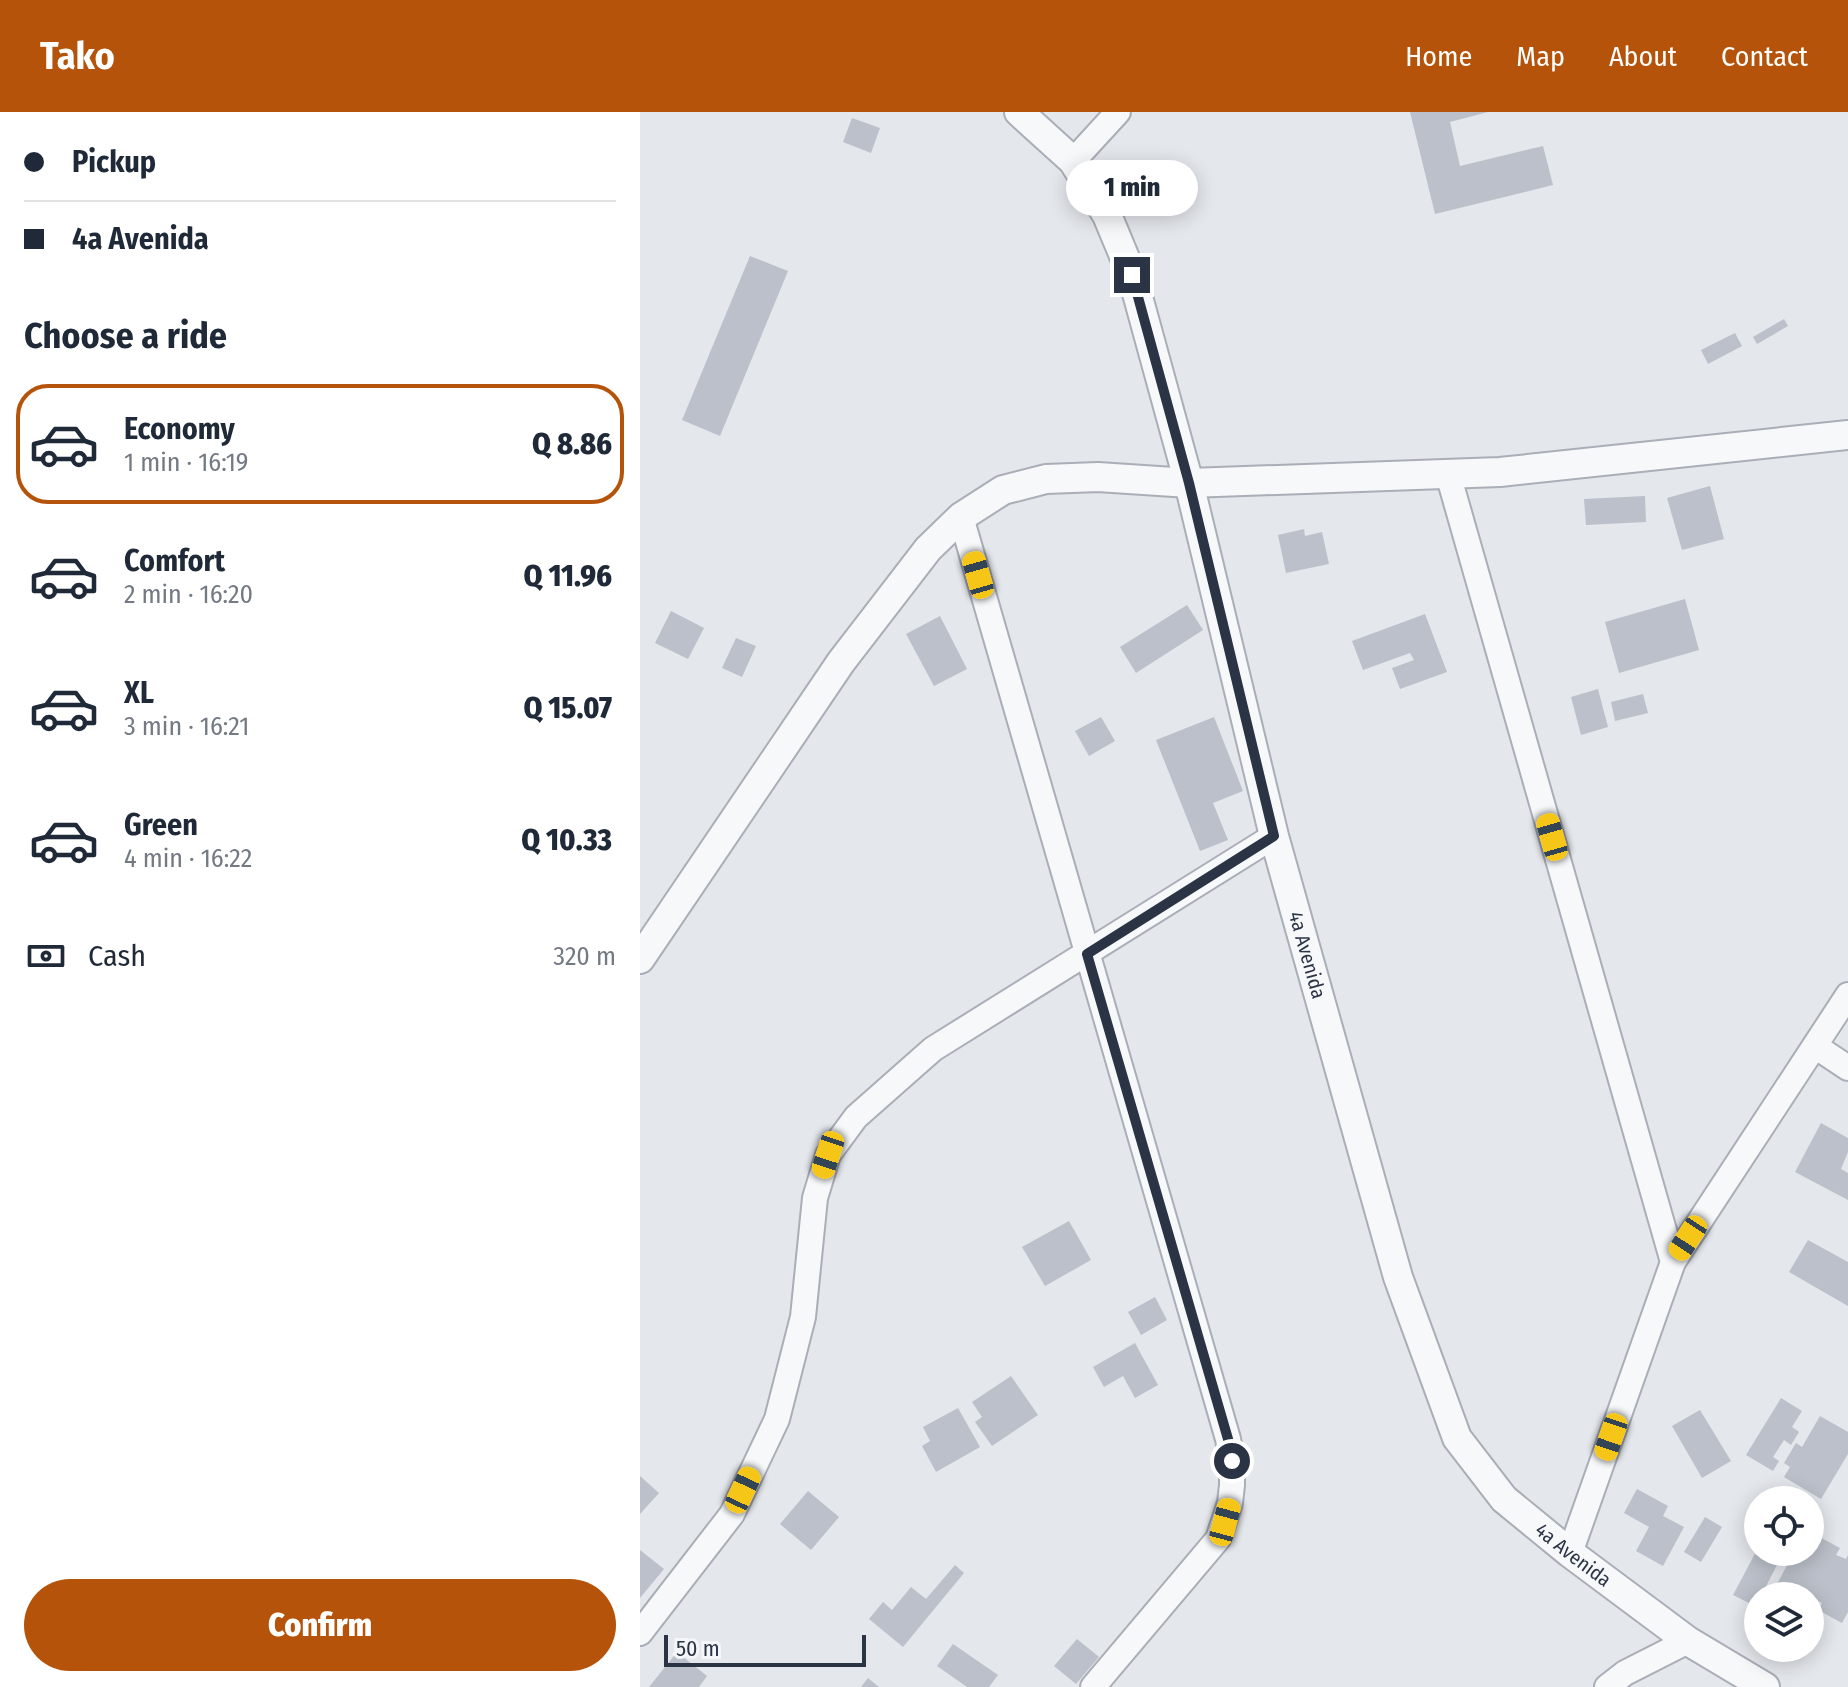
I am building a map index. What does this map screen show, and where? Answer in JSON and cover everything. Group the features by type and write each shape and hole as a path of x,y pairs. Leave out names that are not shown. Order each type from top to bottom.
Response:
{"street":[{"name":"4a Avenida","path":"1019,112 1073,161 1107,215 1132,275 1189,483 1274,836 1398,1277 1457,1438 1504,1499 1570,1553 1688,1641 1765,1687"},
{"path":"1073,161 1118,112"},
{"path":"640,959 841,662 928,549 961,517 1003,490 1046,479 1098,477 1189,483 1500,472 1848,435"},
{"path":"1448,474 1673,1262"},
{"path":"961,517 1232,1461 1227,1513 1218,1539 1093,1687"},
{"path":"640,1633 732,1514 777,1419 803,1317 815,1198 828,1155 856,1117 933,1049 1274,836"},
{"path":"1570,1553 1673,1262 1848,995"},
{"path":"1815,1046 1848,1068"},
{"path":"1607,1687 1625,1673 1688,1641"}],"building":[{"path":"1410,112 1488,112 1450,122 1460,166 1543,146 1553,185 1435,214"},
{"path":"852,118 880,128 871,153 843,142"},
{"path":"750,256 788,271 720,436 682,420"},
{"path":"1784,319 1788,326 1757,344 1753,337"},
{"path":"1735,333 1742,346 1708,364 1701,350"},
{"path":"1710,486 1724,539 1682,550 1667,498"},
{"path":"1645,496 1646,522 1586,525 1584,499"},
{"path":"1304,529 1305,536 1322,532 1329,564 1286,573 1278,535"},
{"path":"1685,599 1699,650 1619,673 1605,622"},
{"path":"1187,605 1203,630 1136,673 1120,647"},
{"path":"671,611 704,628 688,659 655,643"},
{"path":"1425,614 1447,672 1400,689 1392,668 1414,660 1410,653 1363,670 1352,641"},
{"path":"940,616 967,669 934,686 906,634"},
{"path":"736,638 756,646 742,677 722,668"},
{"path":"1598,689 1608,727 1581,735 1571,697"},
{"path":"1643,694 1648,713 1615,721 1611,702"},
{"path":"1101,717 1115,741 1089,756 1075,731"},
{"path":"1214,717 1243,791 1213,803 1228,840 1200,851 1156,740"},
{"path":"1821,1123 1848,1138 1848,1152 1841,1169 1848,1173 1848,1200 1795,1172"},
{"path":"1069,1221 1091,1260 1045,1286 1022,1247"},
{"path":"1808,1240 1848,1262 1848,1306 1789,1272"},
{"path":"1155,1297 1167,1320 1141,1335 1128,1312"},
{"path":"1135,1343 1158,1385 1135,1398 1123,1376 1104,1387 1093,1367"},
{"path":"1011,1376 1038,1415 992,1446 975,1422 982,1417 972,1402"},
{"path":"1781,1398 1802,1411 1792,1427 1799,1432 1791,1445 1784,1440 1773,1457 1779,1461 1773,1471 1746,1455"},
{"path":"958,1408 980,1447 936,1472 922,1446 930,1441 923,1427"},
{"path":"1700,1410 1731,1461 1702,1478 1672,1426"},
{"path":"1820,1416 1848,1432 1848,1454 1824,1494 1824,1486 1799,1486 1784,1477 1790,1467 1784,1463 1796,1443 1802,1447"},
{"path":"640,1476 659,1493 640,1514"},
{"path":"1637,1489 1668,1506 1663,1516 1684,1527 1663,1566 1636,1551 1649,1527 1624,1513"},
{"path":"808,1491 839,1517 811,1550 780,1524"},
{"path":"1705,1517 1722,1527 1701,1562 1684,1552"},
{"path":"1824,1539 1840,1548 1836,1555 1846,1559 1848,1555 1848,1612 1842,1623 1824,1613 1824,1582 1778,1582 1787,1566 1824,1566"},
{"path":"640,1550 664,1569 640,1598"},
{"path":"955,1565 964,1573 903,1647 869,1619 883,1602 892,1610 911,1587 926,1599"},
{"path":"1748,1566 1776,1566 1768,1582 1744,1582 1744,1600 1733,1595"},
{"path":"1077,1639 1099,1657 1076,1684 1054,1666"},
{"path":"953,1644 998,1675 989,1687 967,1687 937,1666"},
{"path":"677,1652 707,1676 699,1687 649,1687"},
{"path":"868,1678 879,1687 861,1687"}],"route":[{"path":"1132,275 1189,483 1274,836 1087,954 1232,1461"}]}
